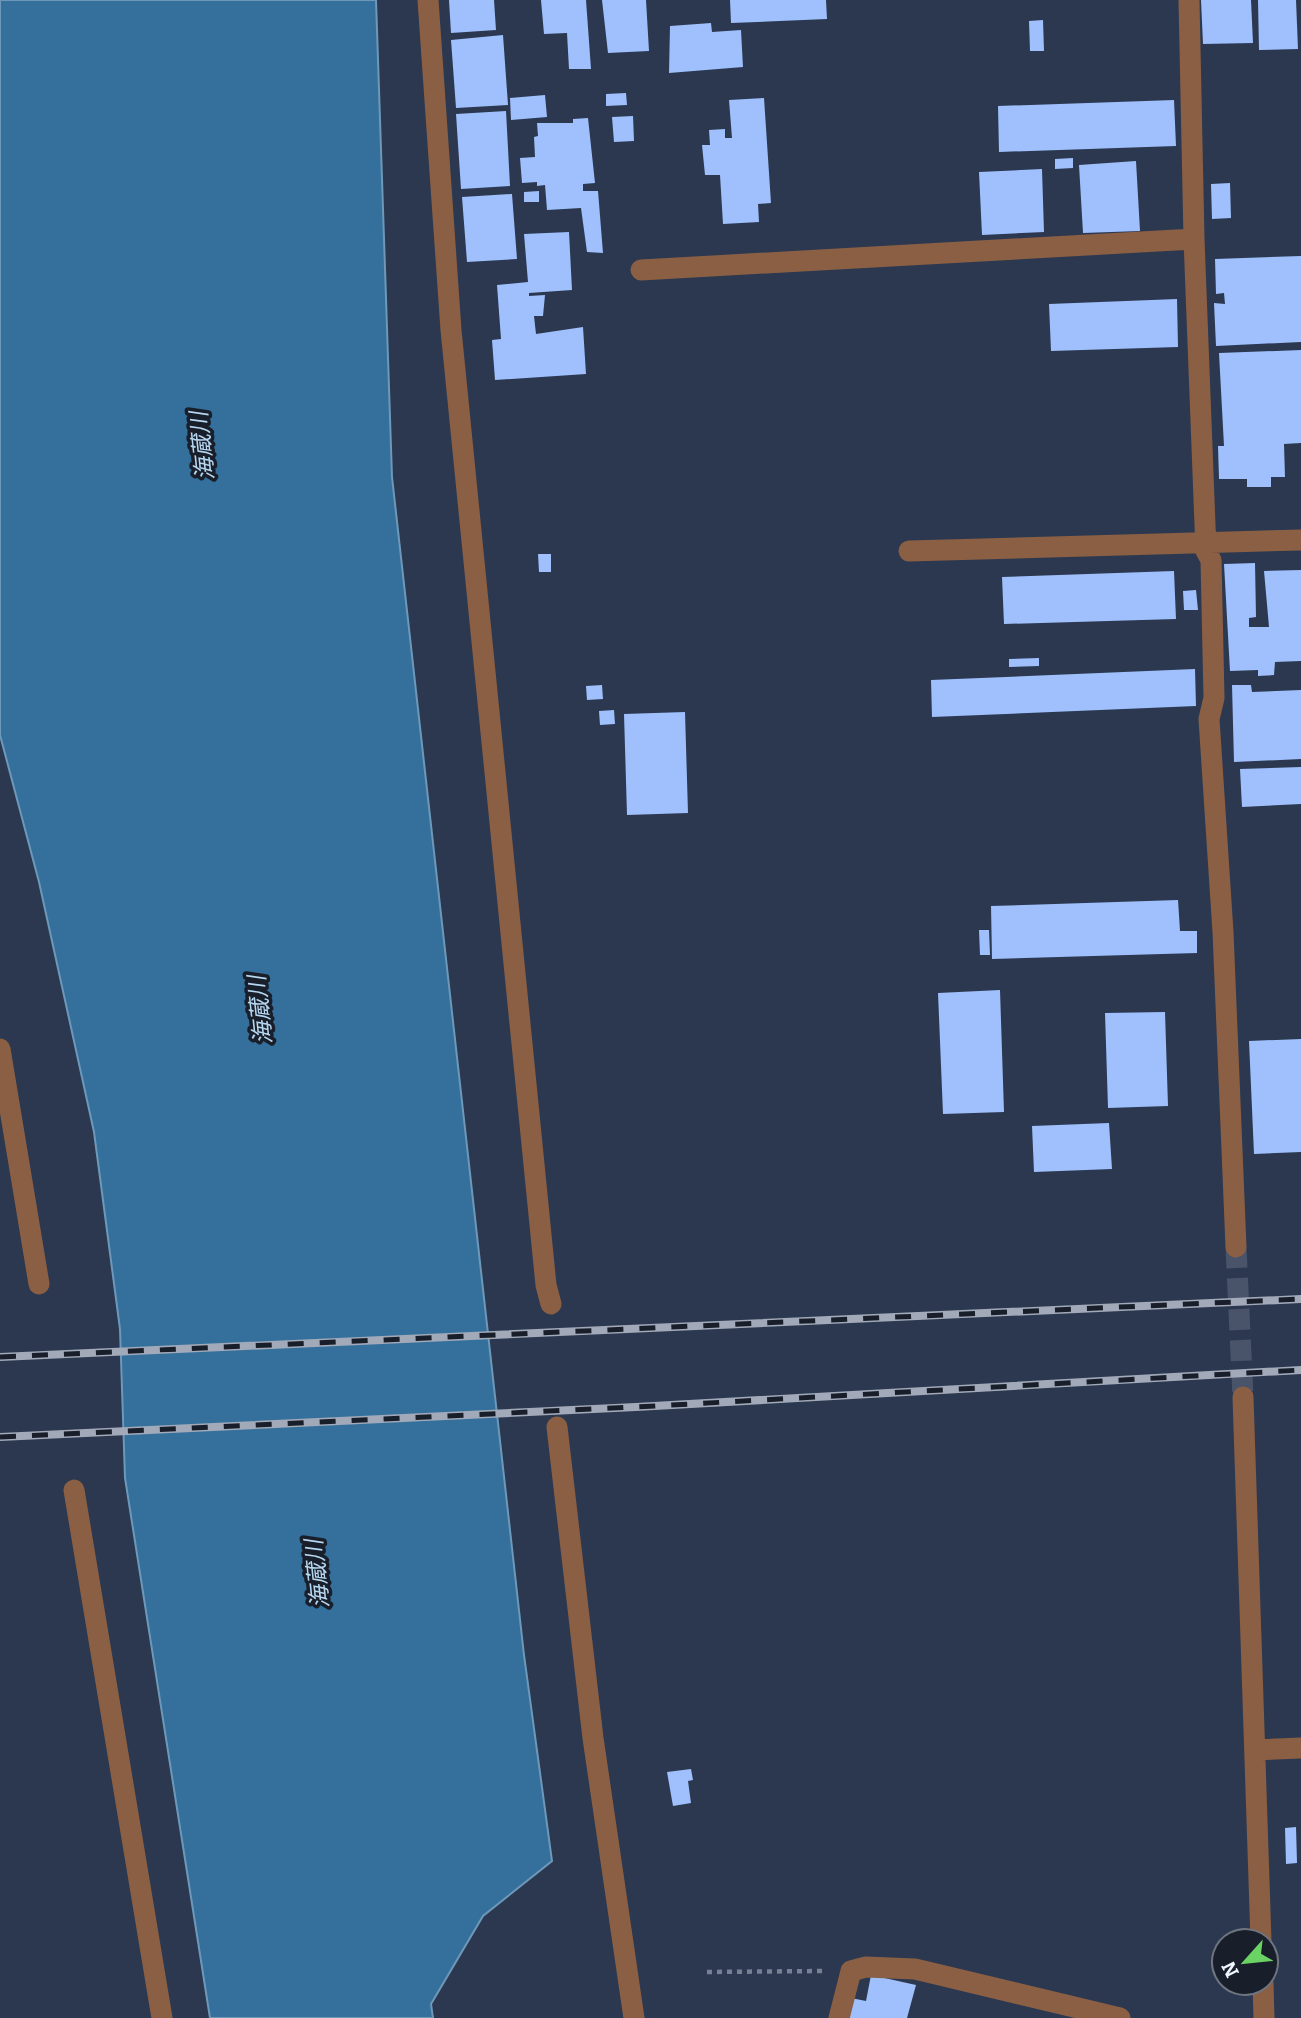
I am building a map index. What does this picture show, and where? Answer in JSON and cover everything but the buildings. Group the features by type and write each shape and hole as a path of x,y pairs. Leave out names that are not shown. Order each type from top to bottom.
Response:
{"street":[{"path":"428,0 452,344 546,1285 551,1304"},
{"path":"1189,0 1194,239 1206,542 1211,560 1213,684 1209,719 1223,932 1236,1247"},
{"path":"641,270 1194,239"},
{"path":"909,551 1301,540"},
{"path":"0,1049 39,1284"},
{"path":"1243,1397 1261,1927"},
{"path":"557,1427 593,1738 634,2018"},
{"path":"74,1490 162,2018"},
{"path":"1255,1750 1301,1748"},
{"path":"839,2018 851,1971 866,1967 915,1969 1120,2018"},
{"path":"1263,1997 1264,2018"}],"path":[{"path":"707,1972 851,1971"}],"water":[{"name":"海蔵川","path":"0,0 376,0 392,477 524,1655 552,1861 483,1916 431,2004 433,2018 210,2018 125,1478 120,1329 94,1132 39,882 0,735"}],"tunnel":[{"path":"1236,1247 1243,1397"}],"railway":[{"path":"0,1357 1301,1299"},
{"path":"0,1437 636,1407 1301,1370"}]}
